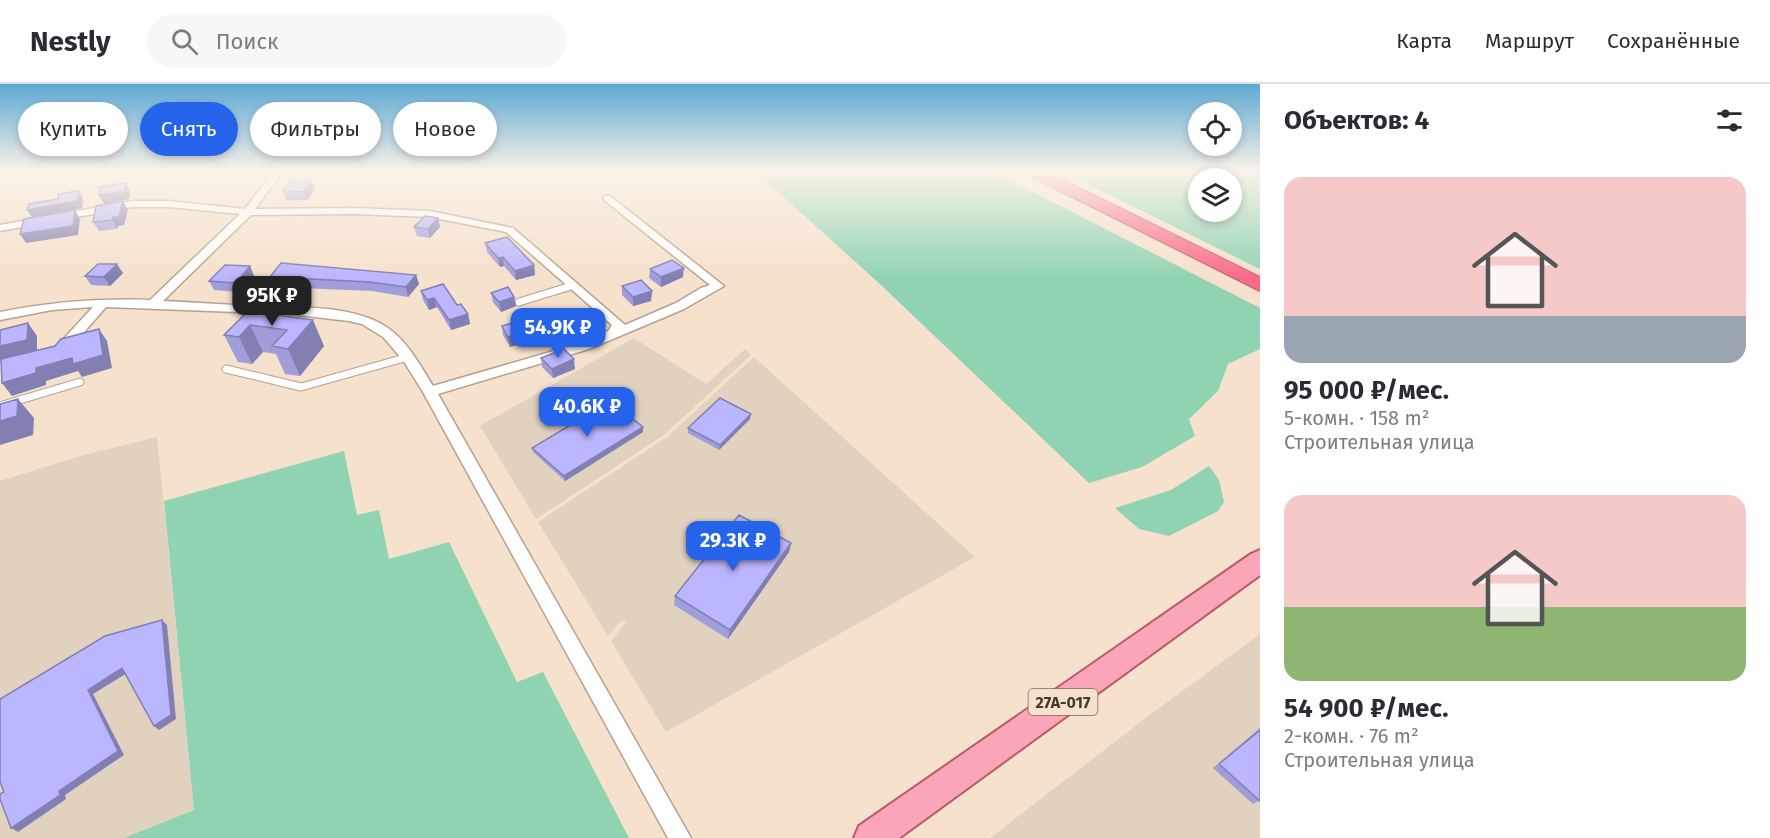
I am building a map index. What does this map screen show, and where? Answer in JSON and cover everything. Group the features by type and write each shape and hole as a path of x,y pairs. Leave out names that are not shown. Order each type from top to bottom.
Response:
{"highway":[{"path":"1104,207 1260,285"}],"main road":[{"name":"27А-017","path":"871,838 1260,561"}],"street":[{"path":"0,228 114,207"},
{"path":"200,207 248,212 354,211 430,214 510,230 619,324 613,333"},
{"path":"153,304 252,207"},
{"path":"430,392 585,346 680,306 705,290 718,286 619,207"},
{"path":"49,355 59,353 103,303"},
{"path":"0,316 59,305 153,304 356,318 380,328 408,357 430,392 680,838"}],"lane":[{"path":"519,302 575,285"},
{"path":"226,369 301,387 408,357"},
{"path":"0,406 80,382"}],"shaded area":[{"path":"634,338 706,384 745,349 751,355 664,435 536,519 480,426"},
{"path":"754,357 975,557 666,732 611,641 626,622 622,620 608,636 538,522 667,437"},
{"path":"157,437 194,810 124,838 0,838 0,481 80,456"},
{"path":"1260,634 1260,838 990,838 1147,717"}],"green space":[{"path":"795,207 1063,207 1260,308 1260,349 1228,364 1218,391 1189,419 1195,436 1142,467 1089,483 881,285"},
{"path":"1134,207 1188,207 1188,222 1242,222 1242,207 1260,207 1260,269"},
{"path":"344,451 357,515 379,510 389,559 449,542 517,682 543,672 629,838 124,838 194,810 164,501"},
{"path":"1209,466 1219,480 1224,502 1218,511 1169,536 1139,529 1115,508 1171,490"}],"building":[{"path":"96,207 121,207 119,217 93,222"},
{"path":"75,210 73,226 20,234 24,219"},
{"path":"425,216 438,218 428,229 414,227"},
{"path":"507,237 534,265 515,271 503,257 498,258 485,243"},
{"path":"672,260 684,268 661,277 650,269"},
{"path":"281,263 416,275 406,287 370,282 270,277"},
{"path":"98,264 117,264 104,277 85,276"},
{"path":"225,265 250,266 236,283 209,281"},
{"path":"641,280 652,291 633,297 622,286"},
{"path":"443,284 457,305 461,304 468,314 449,320 434,298 427,300 421,291"},
{"path":"508,287 514,297 499,302 491,293"},
{"path":"248,311 313,320 288,349 272,346 287,330 250,325 239,337 224,335"},
{"path":"522,320 529,331 508,337 502,326"},
{"path":"28,323 27,340 0,346 0,330"},
{"path":"99,329 103,355 73,364 72,358 36,368 36,373 2,383 1,359 55,346 61,339"},
{"path":"564,349 574,359 552,369 541,358"},
{"path":"720,398 751,414 720,445 688,428"},
{"path":"18,399 17,416 0,421 0,404"},
{"path":"610,401 643,427 564,476 532,448"},
{"path":"739,515 791,543 730,630 675,596"},
{"path":"162,620 171,715 154,726 122,668 88,690 118,751 59,791 60,795 11,828 0,799 0,794 4,792 0,782 0,699 105,636"},
{"path":"1260,730 1260,801 1219,764"}]}
